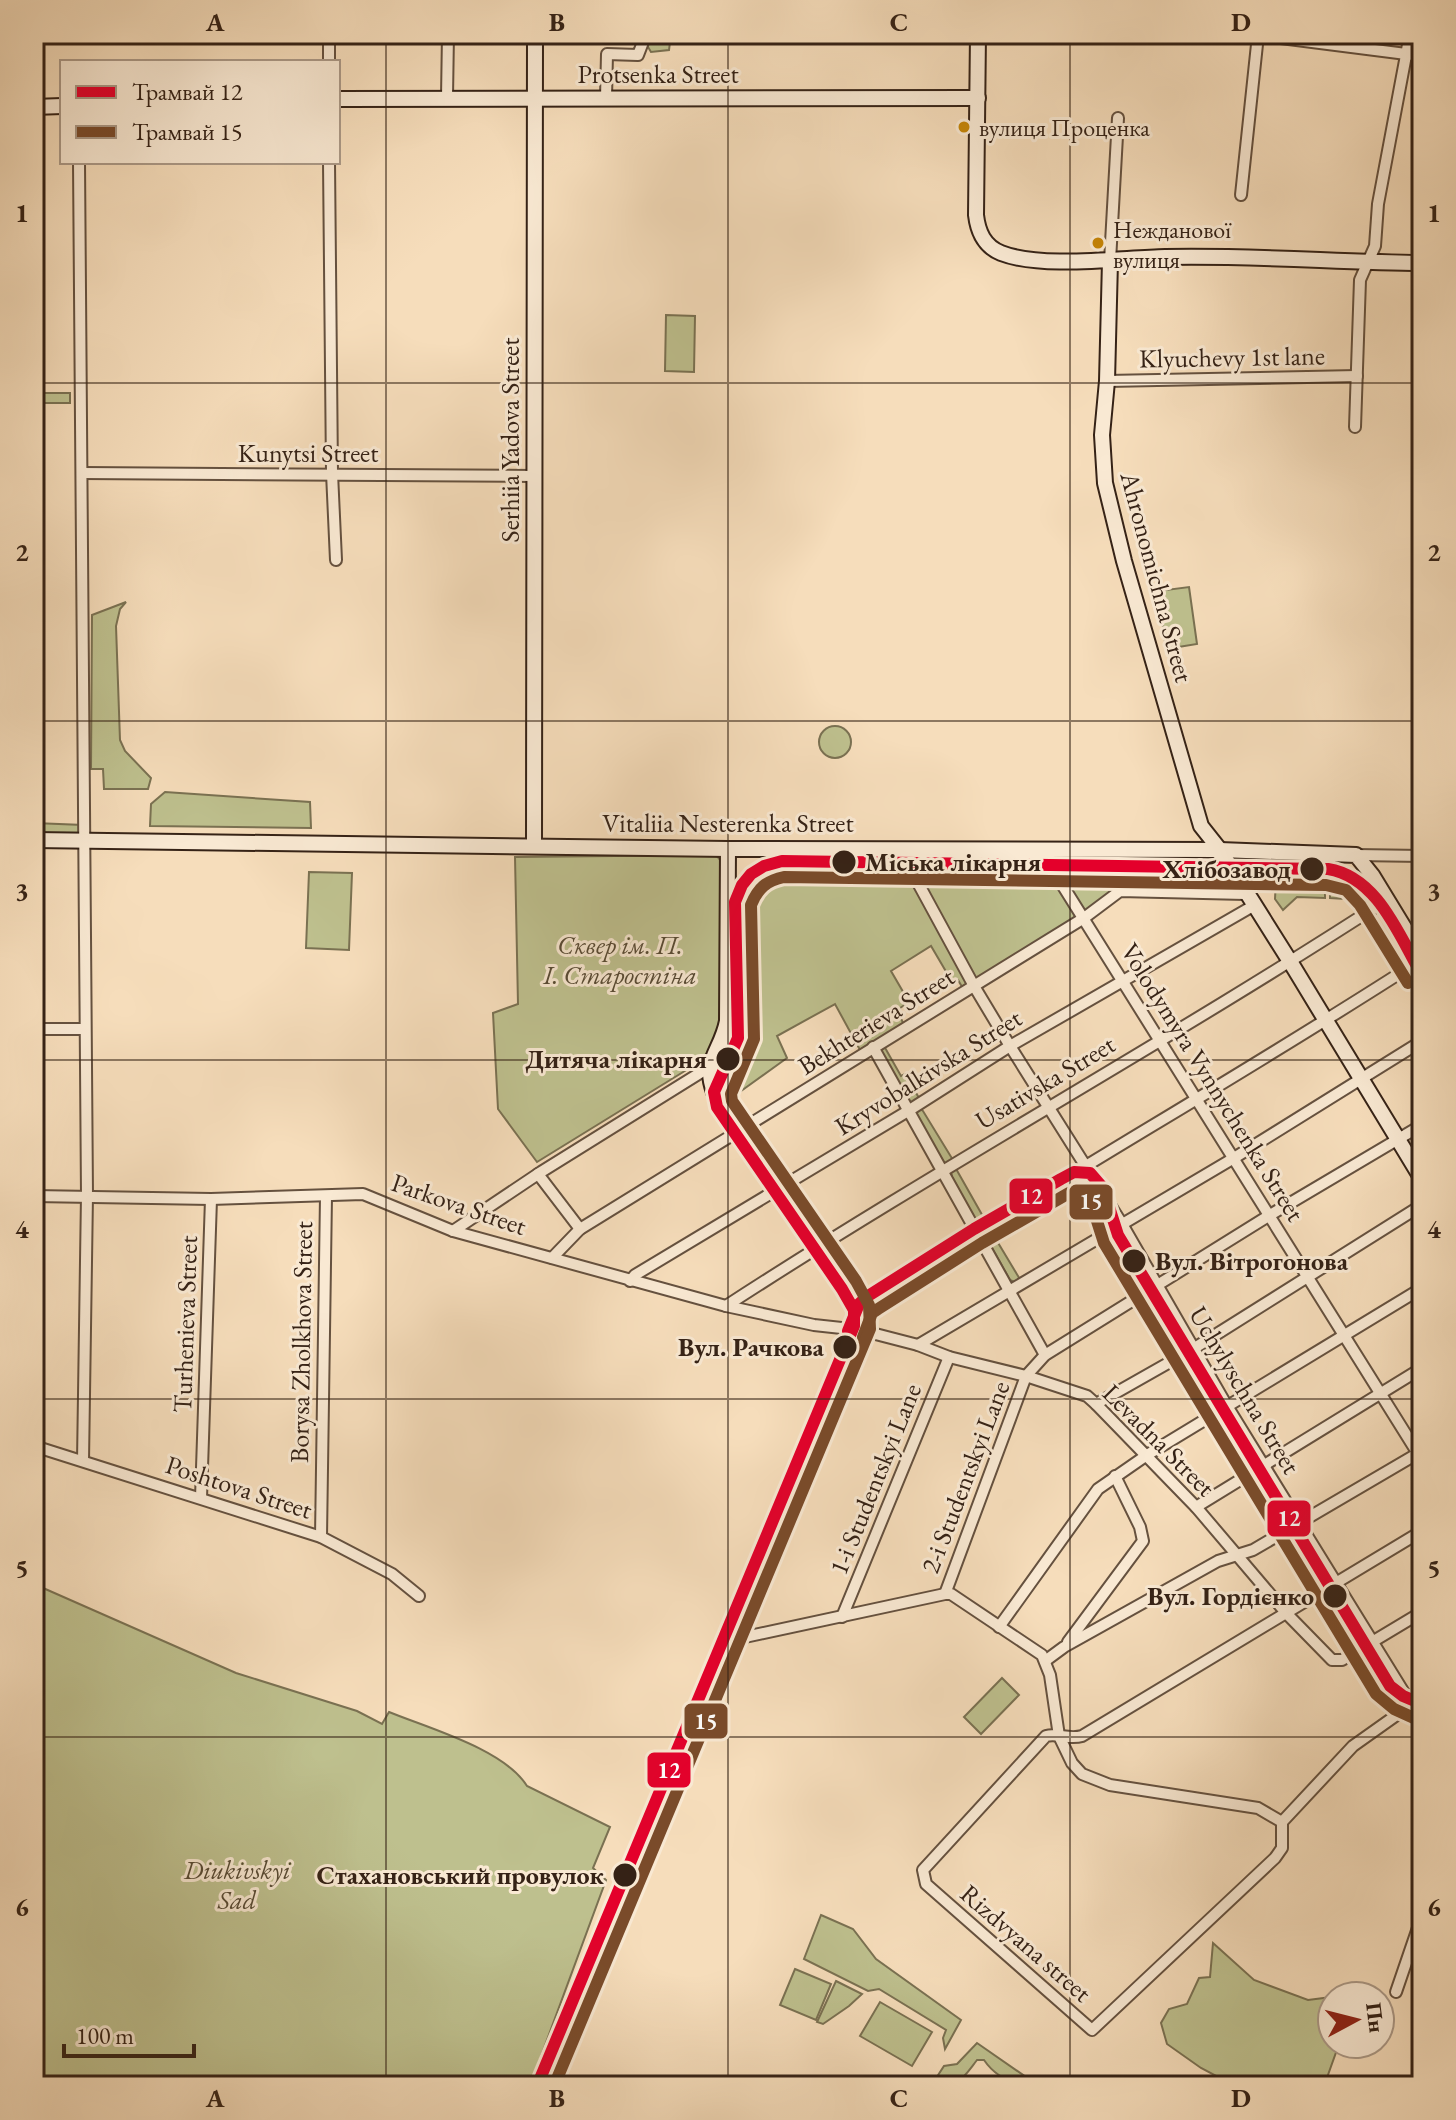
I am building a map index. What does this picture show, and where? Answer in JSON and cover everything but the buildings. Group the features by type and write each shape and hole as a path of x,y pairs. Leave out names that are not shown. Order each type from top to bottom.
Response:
{"street":[{"path":"329,34 329,60"},
{"path":"447,97 448,34"},
{"name":"Serhiia Yadova Street","path":"534,846 535,34"},
{"path":"606,98 607,54 638,55 643,34"},
{"path":"978,34 977,226 986,244 1004,254 1028,258 1110,261 1168,257 1422,263"},
{"path":"1355,427 1360,280 1375,246 1378,204 1410,34"},
{"path":"1241,195 1253,35 1309,38 1422,56"},
{"name":"Protsenka Street","path":"340,99 978,98"},
{"path":"34,107 60,106"},
{"path":"1110,261 1118,118"},
{"path":"79,164 87,1195 83,1461"},
{"path":"329,164 332,473 336,560"},
{"name":"Ahronomichna Street","path":"1110,261 1107,381 1102,435 1105,483 1128,576 1201,826 1220,850 1291,963 1422,1179"},
{"name":"Klyuchevy 1st lane","path":"1107,381 1357,376"},
{"name":"Kunytsi Street","path":"82,473 534,476"},
{"path":"1185,850 1198,839 1201,826"},
{"name":"Vitaliia Nesterenka Street","path":"34,840 728,849 1220,850 1422,856"},
{"name":"Uchylyschna Street","path":"899,848 974,986 1159,1285 1227,1406 1406,1696 1419,1702"},
{"path":"453,1231 708,1068 725,1034 727,1021 728,849"},
{"name":"Volodymyra Vynnychenka Street","path":"1045,849 1055,872 1421,1455"},
{"path":"860,1307 976,1231 1198,1099 1422,958 1388,899 1356,855"},
{"name":"Bekhterieva Street","path":"552,1258 580,1229 1084,918 1120,891 1249,900"},
{"name":"Usativska Street","path":"726,1306 941,1170 1291,963 1388,899"},
{"name":"Kryvobalkivska Street","path":"630,1281 1010,1046 1124,982 1249,900"},
{"path":"34,1029 85,1029"},
{"path":"918,1345 1234,1158 1422,1041"},
{"path":"873,1047 1045,1355"},
{"path":"549,2086 688,1758 731,1640 860,1330 860,1307 854,1295 817,1246 714,1092 708,1068"},
{"path":"1026,1376 1045,1355 1422,1125"},
{"path":"538,1174 580,1229"},
{"name":"Parkova Street","path":"34,1196 211,1199 363,1194 453,1231 630,1281 814,1325 860,1330"},
{"name":"Borysa Zholkhova Street","path":"321,1537 326,1196"},
{"name":"Turhenieva Street","path":"201,1498 211,1199"},
{"path":"1096,1404 1193,1349 1422,1205"},
{"path":"999,1627 1098,1489 1147,1455 1422,1288"},
{"name":"Levadna Street","path":"860,1330 1087,1396 1196,1507 1326,1656 1332,1660 1342,1660 1372,1642"},
{"name":"1-i Studentskyi Lane","path":"842,1617 949,1357"},
{"path":"1196,1507 1422,1368"},
{"name":"2-i Studentskyi Lane","path":"945,1594 1026,1376"},
{"name":"Poshtova Street","path":"34,1446 321,1537 392,1574 419,1596"},
{"path":"1045,1661 1064,1647 1218,1561 1253,1550 1421,1455"},
{"path":"1064,1647 1143,1541 1143,1532 1115,1476"},
{"path":"1059,1736 1082,1736 1422,1531"},
{"path":"731,1640 951,1594 1037,1651 1045,1661 1059,1736 1072,1763 1092,1780 1258,1808 1282,1822 1353,1746 1419,1702"},
{"path":"1372,1642 1422,1612"},
{"name":"Rizdvyana street","path":"1059,1736 1049,1735 1039,1741 923,1870 923,1877 926,1884 1092,2030 1275,1858 1282,1848 1282,1822"},
{"path":"1396,1992 1422,1916"}],"green space":[{"path":"648,34 671,34 669,50 651,52"},
{"path":"666,315 695,316 694,372 665,371"},
{"path":"34,393 70,393 70,403 34,403"},
{"path":"1189,587 1197,644 1166,649 1158,591"},
{"path":"126,602 120,609 116,626 120,740 125,751 151,778 148,789 104,789 103,769 91,769 92,615"},
{"path":"835,726 846,731 851,742 846,753 835,758 824,753 819,742 824,731"},
{"path":"165,792 310,802 311,828 150,826 151,804"},
{"path":"34,823 83,825 80,834 34,833"},
{"name":"Сквер ім. П. І. Старостіна","path":"716,855 722,862 722,1018 711,1050 688,1069 537,1162 498,1109 493,1013 518,1004 515,857"},
{"path":"309,872 352,873 349,950 306,948"},
{"path":"1049,873 1220,879 1222,890 1118,889 964,990 958,980 951,980 931,946 891,971 909,1002 897,1010 905,1027 860,1050 835,1004 777,1036 787,1058 730,1099 726,1086 741,1042 739,904 757,881 776,877"},
{"path":"1320,873 1325,875 1325,898 1297,897 1283,910 1275,899 1276,879"},
{"path":"1330,875 1345,879 1365,900 1330,898"},
{"path":"884,1046 901,1076 905,1074 919,1098 909,1104 879,1049"},
{"path":"920,1108 953,1160 945,1164 914,1112"},
{"path":"955,1167 985,1220 982,1222 975,1219 952,1177 951,1171"},
{"path":"991,1231 1021,1281 1010,1280 986,1237"},
{"name":"Diukivskyi Sad","path":"34,1584 236,1673 357,1711 382,1724 389,1712 464,1741 501,1761 527,1786 610,1827 593,1868 606,1880 530,2086 34,2086"},
{"path":"1002,1678 1019,1695 981,1734 964,1717"},
{"path":"821,1915 853,1929 876,1959 961,2020 945,2049 943,2038 946,2030 879,1989 868,1991 804,1959"},
{"path":"1213,1943 1254,1980 1308,2000 1316,1999 1316,2060 1333,2060 1324,2086 1235,2086 1201,2068 1167,2044 1161,2023 1169,2009 1187,2004 1199,1978 1210,1977"},
{"path":"795,1969 831,1984 816,2020 780,2005"},
{"path":"836,1981 862,1994 823,2024 817,2022"},
{"path":"880,2002 932,2032 912,2066 860,2036"},
{"path":"977,2043 1039,2086 1008,2080 984,2060 977,2060 958,2081 931,2086 944,2066 957,2064"}],"tram line":[{"name":"12","path":"537,2086 854,1326 854,1310 842,1289 717,1107 714,1092 738,1038 735,902 742,885 751,874 764,866 782,861 1328,869 1361,883 1374,896 1422,975"},
{"name":"15","path":"554,2086 870,1329 869,1305 856,1281 732,1101 731,1094 754,1039 751,905 760,890 767,883 784,877 1326,885 1346,890 1360,905 1408,983"},
{"name":"12","path":"848,1331 859,1304 868,1296 1061,1179 1074,1172 1090,1173 1103,1188 1118,1235 1390,1686 1422,1704"},
{"name":"15","path":"863,1337 872,1313 982,1243 1069,1193 1082,1189 1089,1196 1104,1243 1376,1694 1394,1709 1416,1719"}],"place":[{"name":"вулиця Проценка","path":"964,127"},
{"name":"Нежданової вулиця","path":"1098,243"},
{"name":"Міська лікарня","path":"844,862"},
{"name":"Хлібозавод","path":"1312,869"},
{"name":"Дитяча лікарня","path":"728,1059"},
{"name":"Вул. Вітрогонова","path":"1134,1261"},
{"name":"Вул. Рачкова","path":"845,1347"},
{"name":"Вул. Гордієнко","path":"1335,1596"},
{"name":"Стахановський провулок","path":"625,1875"}]}
